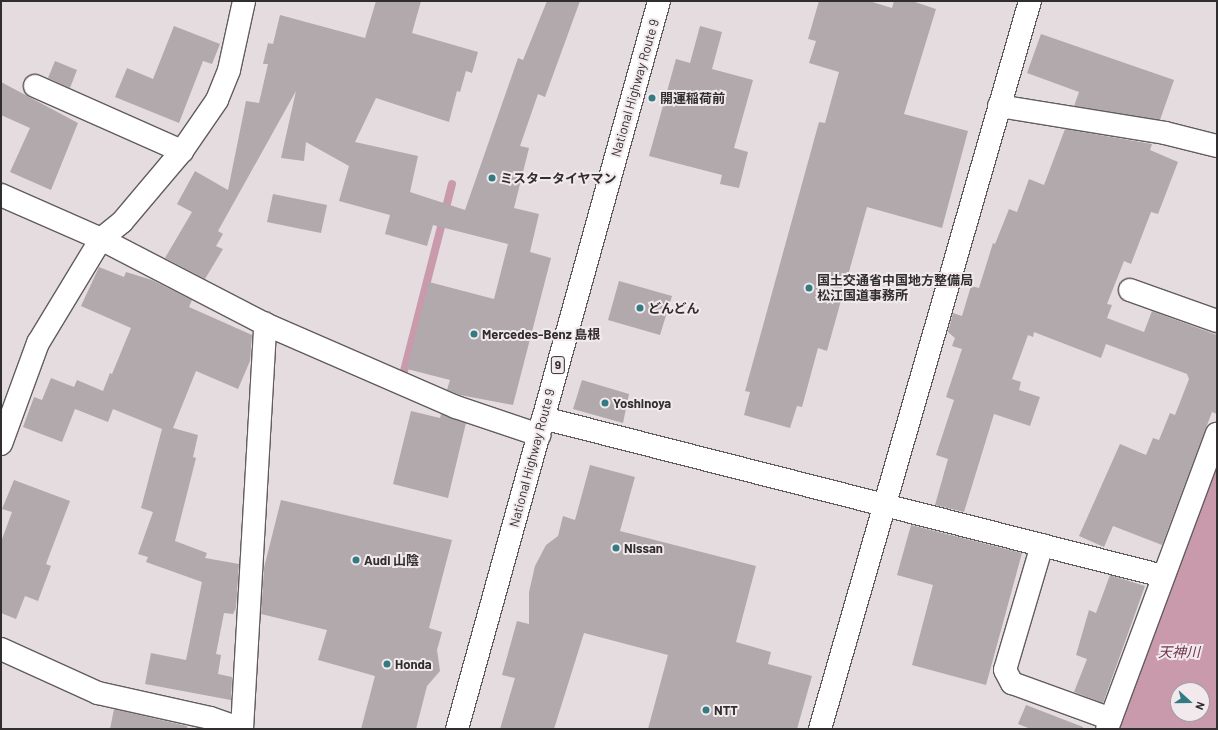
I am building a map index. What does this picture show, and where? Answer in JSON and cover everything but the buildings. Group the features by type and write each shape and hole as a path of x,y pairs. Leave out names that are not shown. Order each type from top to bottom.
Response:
{"main road":[{"path":"1,444 38,343 100,239 122,222 206,121 224,84 244,1"},
{"name":"National Highway Route 9","path":"457,729 659,1"},
{"path":"820,729 999,106 1024,2"},
{"path":"35,86 182,151"},
{"path":"999,106 1166,133 1217,146"},
{"path":"1,196 100,239 265,324 456,407 884,504 1163,576"},
{"path":"1130,290 1217,321"},
{"path":"1,649 98,693 210,718 242,729 265,324"},
{"path":"1042,545 1005,670 1012,683 1109,724 1217,434"}],"water":[{"name":"天神川","path":"1217,451 1217,729 1110,729"}],"waterway":[{"path":"404,371 452,184"}],"place":[{"name":"開運稲荷前","path":"652,98"},
{"name":"ミスタータイヤマン","path":"492,178"},
{"name":"国土交通省中国地方整備局 松江国道事務所","path":"809,288"},
{"name":"どんどん","path":"640,308"},
{"name":"Mercedes-Benz 島根","path":"474,334"},
{"name":"Yoshinoya","path":"605,403"},
{"name":"Nissan","path":"616,548"},
{"name":"Audi 山陰","path":"356,560"},
{"name":"Honda","path":"387,664"},
{"name":"NTT","path":"706,710"}]}
